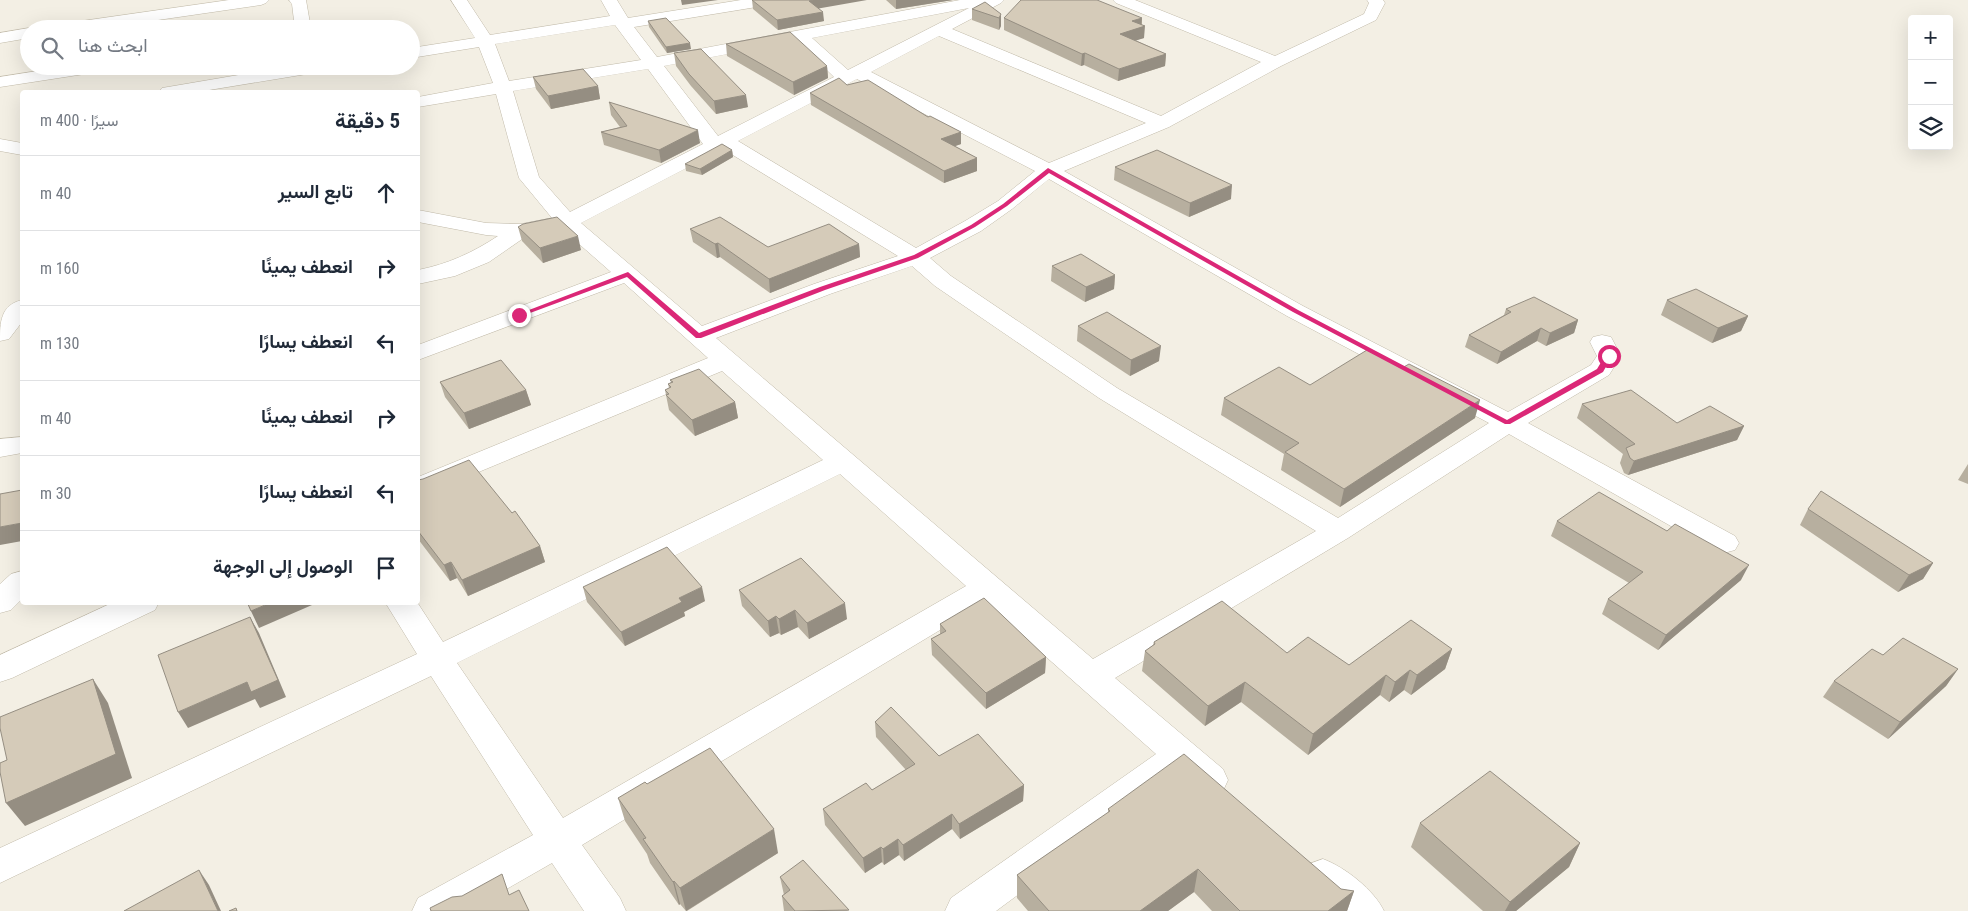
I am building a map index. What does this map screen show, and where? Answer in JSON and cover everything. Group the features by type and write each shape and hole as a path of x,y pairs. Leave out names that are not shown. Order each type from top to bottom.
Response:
{"street":[{"path":"123,20 261,0"},
{"path":"297,0 300,3 302,20"},
{"path":"459,0 485,41 503,86 529,178 567,222 1089,677 1232,799"},
{"path":"609,0 622,22 653,63 720,144 916,257 942,281 1108,393 1338,531"},
{"path":"420,52 769,0"},
{"path":"1121,0 1276,62"},
{"path":"698,336 814,292 916,257 973,226 1005,205 1048,170 1162,123 1276,62 1370,17 1377,3 1375,0"},
{"path":"420,216 486,229 522,230 567,222 939,30 990,1"},
{"path":"420,102 503,86 653,63 990,1"},
{"path":"939,30 1162,123"},
{"path":"0,38 20,35"},
{"path":"800,35 852,75 1048,170 1295,311 1508,423 1724,543"},
{"path":"0,82 72,78 80,75"},
{"path":"193,90 278,75"},
{"path":"0,145 20,149"},
{"path":"420,277 447,271 482,256 522,230"},
{"path":"420,352 628,274"},
{"path":"0,336 20,310"},
{"path":"0,336 20,333"},
{"path":"1089,677 1338,531 1508,423 1600,370 1609,356 1602,342"},
{"path":"420,486 726,360"},
{"path":"0,448 20,445"},
{"path":"0,866 437,659 842,462"},
{"path":"0,602 20,584"},
{"path":"432,911 558,840 987,588"},
{"path":"0,669 138,605"},
{"path":"402,605 606,911"},
{"path":"964,911 1181,755"},
{"path":"1305,861 1364,911"}],"building":[{"path":"752,0 813,0 809,1 823,12 777,20"},
{"path":"1021,0 1097,0 1142,18 1132,21 1145,26 1120,34 1166,54 1119,69 1004,18"},
{"path":"985,2 1001,14 999,18 972,9"},
{"path":"666,18 690,43 666,47 648,21"},
{"path":"790,32 827,66 793,82 726,44"},
{"path":"701,49 746,95 714,101 689,74 674,53"},
{"path":"583,69 598,86 548,96 533,77"},
{"path":"839,78 847,85 868,80 928,117 930,116 961,132 941,139 977,158 944,171 810,93"},
{"path":"609,102 698,130 659,150 601,132 627,126"},
{"path":"722,144 732,150 700,169 685,164"},
{"path":"1157,150 1232,185 1190,203 1115,167"},
{"path":"557,217 578,236 540,248 518,227 523,224"},
{"path":"720,217 768,247 829,224 859,244 769,279 718,243 715,244 690,229"},
{"path":"1081,254 1115,275 1086,287 1052,266"},
{"path":"1696,289 1748,316 1718,328 1667,300"},
{"path":"1534,297 1578,320 1550,333 1541,328 1501,352 1469,335 1511,312 1506,309"},
{"path":"1107,312 1161,346 1131,360 1078,326"},
{"path":"1367,350 1402,368 1409,364 1480,400 1344,489 1285,452 1299,443 1224,398 1279,367 1310,385"},
{"path":"501,360 526,390 464,413 440,382"},
{"path":"699,369 735,402 692,420 666,395 669,394 665,390 671,387 668,384 673,382 670,380"},
{"path":"1631,390 1677,423 1710,406 1744,426 1634,461 1630,458 1626,448 1635,444 1582,404"},
{"path":"469,460 512,513 515,511 540,546 462,580 451,562 444,565 420,534 420,480"},
{"path":"20,490 20,523 0,527 0,494"},
{"path":"1821,491 1933,563 1909,575 1808,509"},
{"path":"1599,492 1667,531 1675,524 1749,565 1666,635 1608,599 1643,572 1557,521"},
{"path":"667,547 702,587 679,598 682,602 621,632 583,587"},
{"path":"801,558 845,603 807,623 795,610 779,619 776,616 768,621 739,590"},
{"path":"984,598 1046,657 986,693 931,639 946,631 940,624"},
{"path":"1222,601 1287,653 1308,637 1349,665 1411,620 1452,649 1417,675 1410,670 1395,682 1386,675 1313,734 1245,682 1208,706 1145,651 1155,644 1154,642"},
{"path":"248,605 265,605 251,611"},
{"path":"250,617 278,680 251,692 247,682 178,712 158,655"},
{"path":"1903,638 1958,669 1900,722 1834,681 1872,649 1883,655"},
{"path":"93,679 116,754 6,803 0,763 7,760 0,728 0,717"},
{"path":"891,707 939,756 978,734 1024,785 959,824 952,814 903,845 898,839 883,849 881,847 863,858 823,809 866,783 872,790 915,764 875,722"},
{"path":"710,748 774,829 680,888 673,882 643,839 646,838 618,798 645,782 647,784"},
{"path":"1184,754 1341,889 1354,891 1328,911 1240,911 1198,869 1140,911 1049,911 1017,875 1110,811 1108,809"},
{"path":"1490,771 1580,843 1510,902 1420,823"},
{"path":"803,860 849,910 795,911 782,896 790,890 780,877"},
{"path":"199,870 218,911 124,911"},
{"path":"502,874 509,895 519,890 529,911 431,911 430,908 452,897 462,896"}],"route":[{"path":"519,315 628,274 698,336 788,301 916,257 973,226 1005,205 1048,170 1295,311 1508,423 1600,370 1609,356"}]}
